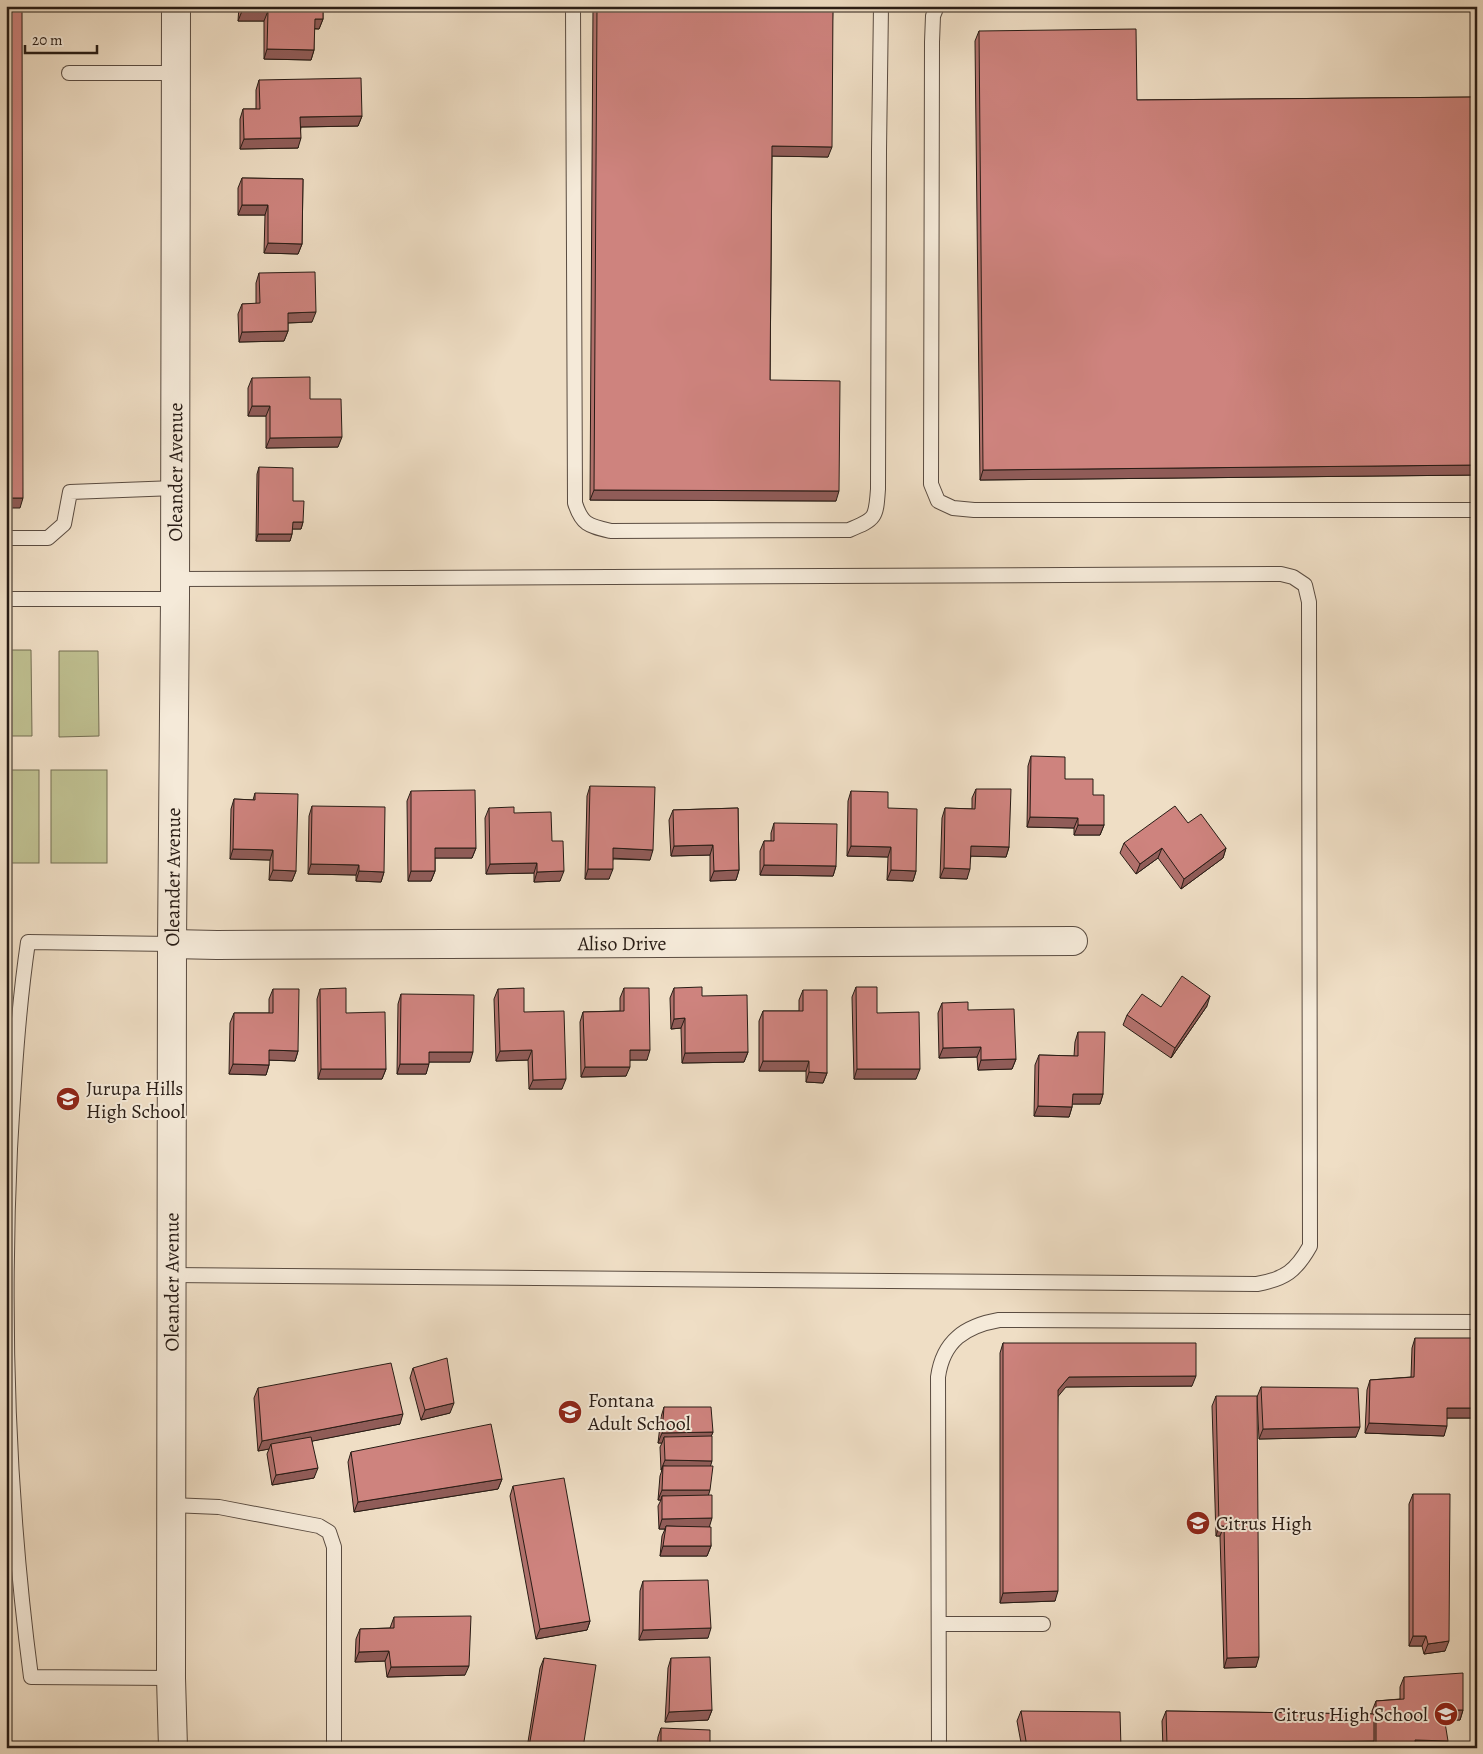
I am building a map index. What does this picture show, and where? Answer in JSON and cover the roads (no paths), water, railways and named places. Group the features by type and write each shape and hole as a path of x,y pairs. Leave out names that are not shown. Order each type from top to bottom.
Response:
{"street":[{"name":"Oleander Avenue","path":"173,1748 171,1678 171,1276 176,6"},
{"name":"Aliso Drive","path":"172,944 1073,941"}],"lane":[{"path":"573,6 575,503 579,517 589,526 611,531 849,530 868,522 877,511 881,6"},
{"path":"937,6 933,16 932,42 931,484 938,501 953,508 974,510 1477,510"},
{"path":"70,73 176,73"},
{"path":"6,538 48,538 64,524 70,492 175,488"},
{"path":"6,599 175,589 1261,574 1281,574 1293,577 1305,584 1309,602 1310,1246 1304,1258 1292,1271 1275,1281 1257,1284 171,1276"},
{"path":"171,1678 31,1677 15,1520 9,1419 7,1210 21,989 28,942 172,944"},
{"path":"939,1748 938,1377 940,1364 946,1350 954,1340 969,1329 984,1322 999,1320 1477,1322"},
{"path":"171,1505 219,1507 319,1526 329,1532 334,1547 334,1748"},
{"path":"939,1624 1043,1624"}],"place":[{"name":"Jurupa Hills High School","path":"68,1099"},
{"name":"Fontana Adult School","path":"570,1412"},
{"name":"Citrus High","path":"1198,1523"},
{"name":"Citrus High School","path":"1446,1714"}]}
